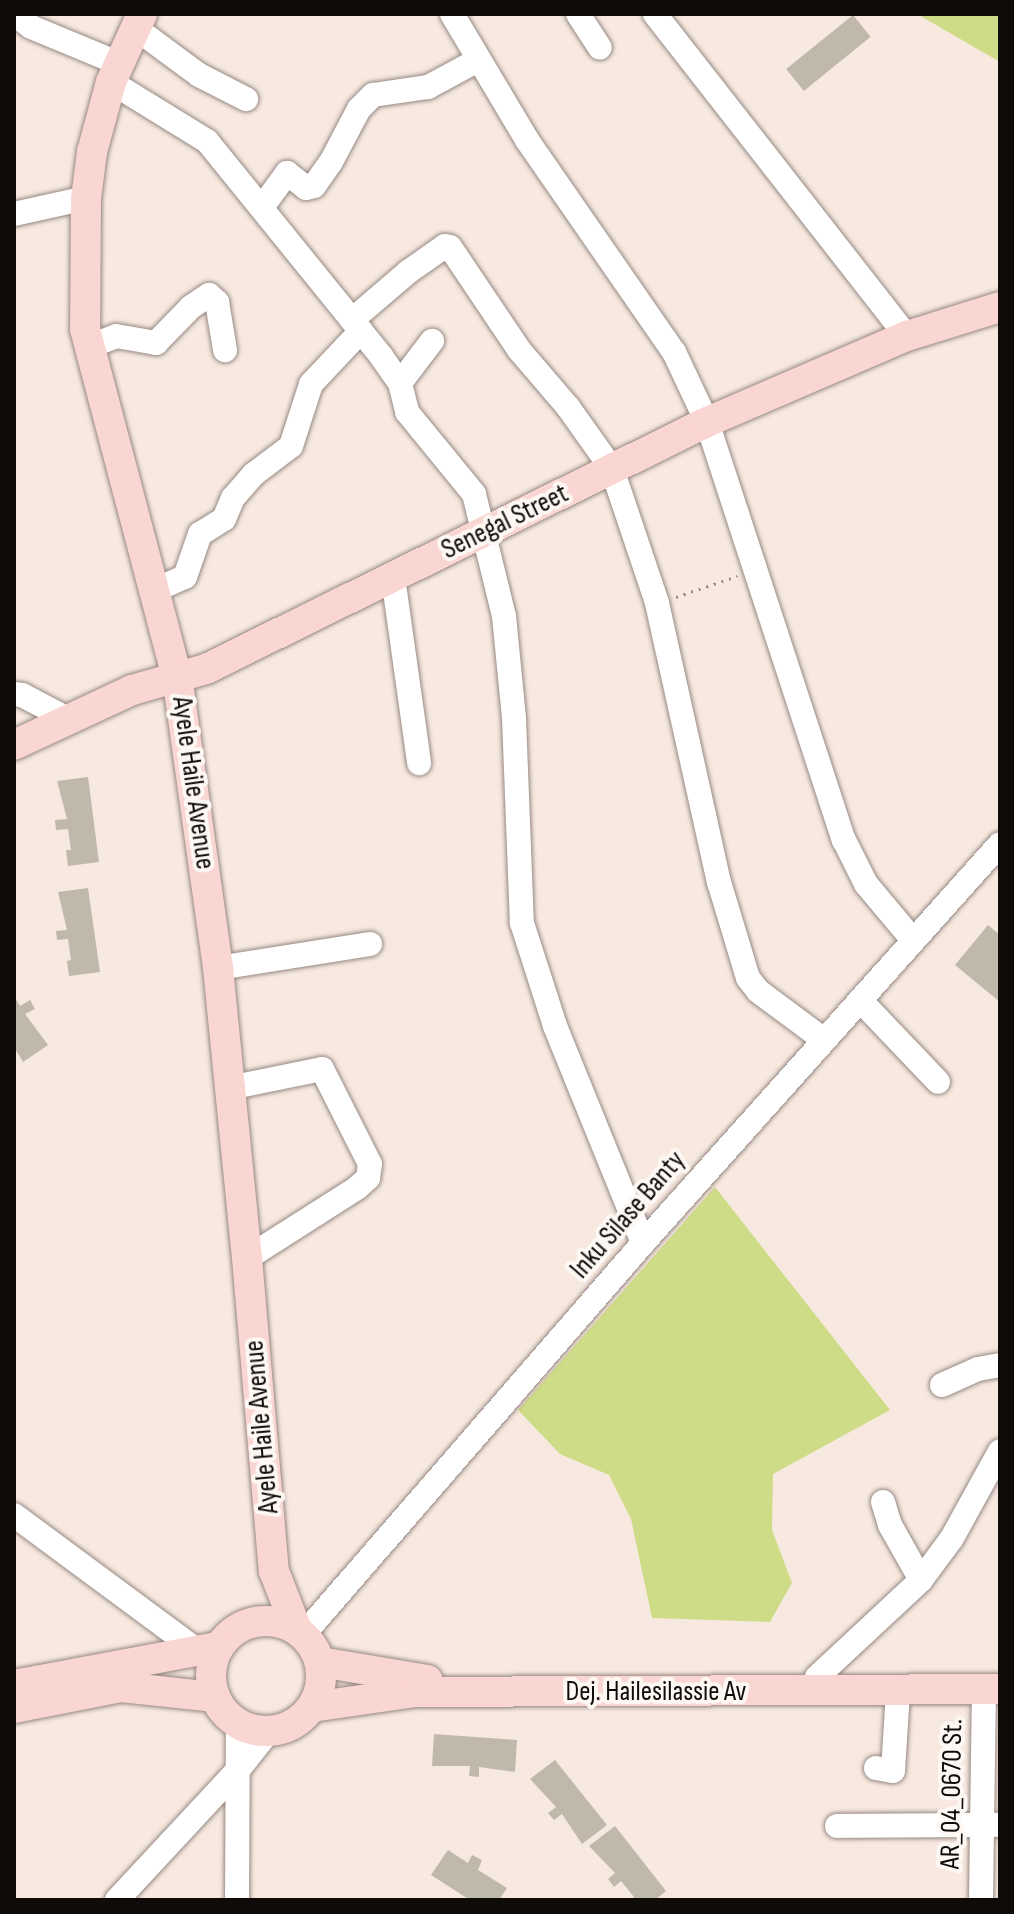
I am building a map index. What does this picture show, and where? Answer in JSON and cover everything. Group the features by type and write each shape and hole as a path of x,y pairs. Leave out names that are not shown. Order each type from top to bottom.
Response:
{"main road":[{"name":"Ayele Haile Avenue","path":"138,21 115,72 92,152 86,198 84,311 88,347 177,676 204,846 218,968 274,1571 303,1632"},
{"name":"Senegal Street","path":"14,745 132,690 206,669 707,422 907,336 1000,307"},
{"path":"269,1731 238,1724 215,1697 211,1674 217,1643 274,1571"},
{"path":"14,1685 217,1643 265,1620 303,1632 320,1662 320,1689 312,1707"},
{"name":"Dej. Hailesilassie Av","path":"320,1662 416,1681 817,1677 995,1684"},
{"name":"Dej. Hailesilassie Av","path":"269,1731 291,1725 312,1707 416,1692 898,1691 995,1684"},
{"path":"14,1708 121,1687 215,1697"}],"street":[{"path":"14,14 31,27 115,72 201,136 263,206 400,383 407,412 474,494 504,616 514,718 522,923 555,1026 643,1243"},
{"path":"452,14 527,140 674,352 707,422 844,840 866,884 913,940"},
{"path":"578,14 600,48"},
{"path":"655,14 907,336"},
{"path":"138,21 199,75 246,99"},
{"path":"263,206 287,173 306,188 314,186 331,162 359,109 373,95 428,87 478,60"},
{"path":"14,214 86,198"},
{"path":"153,591 185,577 200,534 224,519 233,498 254,474 285,453 311,384 356,326 408,272 445,246 450,247 520,351 568,407 612,469 657,603 719,882 748,978 758,991 824,1040"},
{"path":"88,347 116,336 156,343 191,307 209,295 217,302 225,350"},
{"path":"400,383 432,341"},
{"path":"393,577 419,763"},
{"path":"14,694 22,695 68,719"},
{"name":"Inku Silase Banty","path":"303,1632 643,1243 1000,844"},
{"path":"218,968 370,944"},
{"path":"860,1000 938,1082"},
{"path":"229,1088 322,1069 370,1164 368,1178 357,1188 247,1258"},
{"path":"942,1385 978,1369 1000,1365"},
{"path":"817,1677 921,1580 952,1538 991,1494 1000,1451"},
{"path":"883,1502 890,1525 921,1580"},
{"path":"14,1515 217,1643"},
{"name":"AR_04_0670 St.","path":"981,1900 990,1825 995,1684"},
{"path":"876,1768 893,1771 898,1691"},
{"path":"237,1900 238,1724"},
{"path":"117,1900 238,1770 269,1731"},
{"path":"837,1826 990,1825"}],"path":[{"path":"657,603 757,569"}],"green space":[{"path":"917,14 1000,14 1000,62"},
{"path":"715,1187 890,1410 773,1474 772,1530 792,1583 770,1622 652,1618 631,1519 609,1475 560,1454 518,1410"}],"building":[{"path":"853,15 871,37 804,91 786,69"},
{"path":"88,777 99,862 68,866 66,850 71,850 68,829 56,830 55,820 67,819 57,781"},
{"path":"88,888 100,972 69,976 67,961 71,960 68,939 57,940 56,931 67,930 58,892"},
{"path":"988,925 1000,935 1000,1002 955,965"},
{"path":"14,996 20,1006 30,1000 35,1009 25,1014 48,1045 23,1062 14,1047"},
{"path":"434,1734 517,1740 515,1772 479,1767 479,1777 469,1776 470,1766 432,1766"},
{"path":"555,1760 607,1825 582,1844 562,1814 554,1820 548,1813 556,1807 530,1779"},
{"path":"615,1826 666,1891 655,1900 631,1900 634,1897 621,1881 614,1887 608,1879 615,1873 589,1846"},
{"path":"448,1850 468,1863 472,1855 482,1860 478,1870 507,1888 499,1900 470,1900 431,1875"}]}
